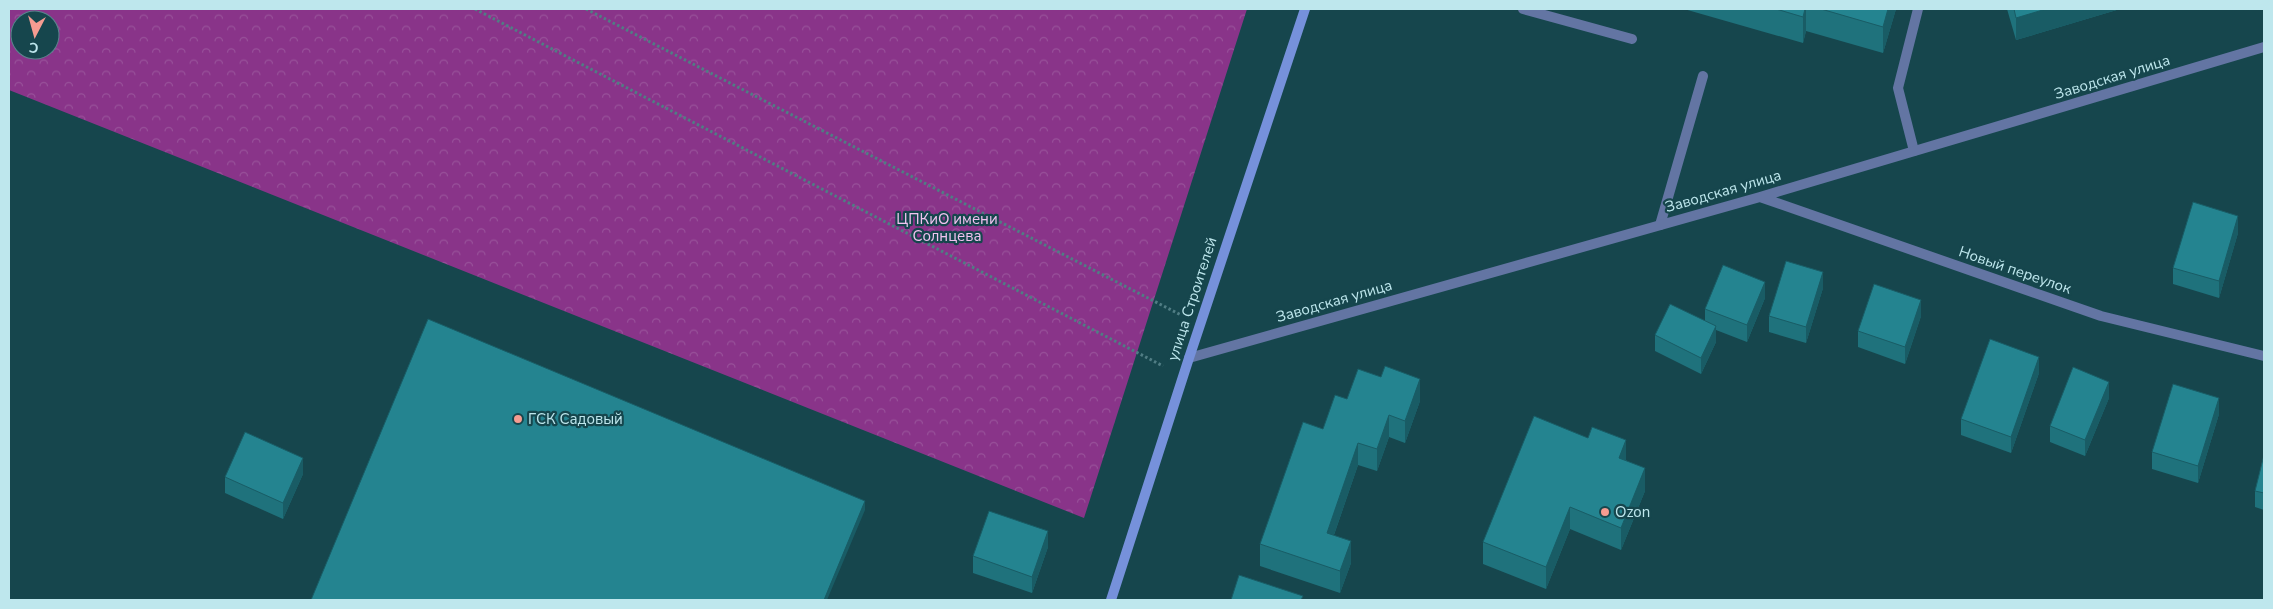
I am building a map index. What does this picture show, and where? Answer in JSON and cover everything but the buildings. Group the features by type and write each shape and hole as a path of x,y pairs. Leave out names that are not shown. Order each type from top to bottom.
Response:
{"main road":[{"name":"улица Строителей","path":"1111,600 1304,9"}],"street":[{"path":"1522,9 1632,39"},
{"path":"1914,151 1898,88 1918,9"},
{"name":"Заводская улица","path":"1189,358 1760,197 2264,47"},
{"path":"1660,225 1703,76"},
{"name":"Новый переулок","path":"1760,197 2101,316 2264,356"}],"path":[{"path":"475,9 1163,366"},
{"path":"586,9 1181,315"}],"green space":[{"name":"ЦПКиО имени Солнцева","path":"9,9 1247,9 1084,518 9,90"}],"place":[{"name":"ГСК Садовый","path":"518,419"},
{"name":"Ozon","path":"1605,512"}]}
